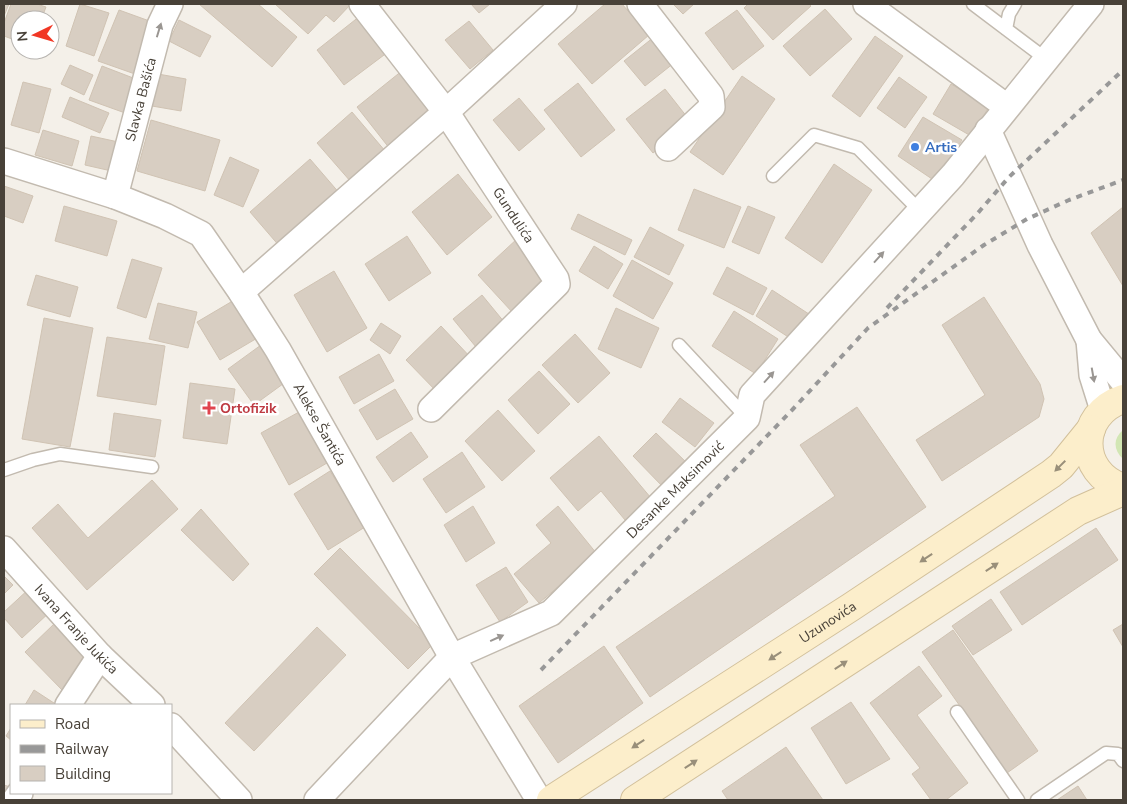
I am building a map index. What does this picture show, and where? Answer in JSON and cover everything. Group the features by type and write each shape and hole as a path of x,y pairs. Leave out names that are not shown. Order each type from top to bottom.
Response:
{"main road":[{"path":"1106,413 1089,450 1092,463 1100,474 1123,489"},
{"name":"Uzunovića","path":"551,800 859,602 1051,474 1061,466 1106,413"},
{"path":"635,800 1078,511 1123,489"}],"street":[{"name":"Slavka Bašića","path":"115,196 160,25 170,4"},
{"name":"Gundulića","path":"362,4 446,112 556,279 557,284 432,409"},
{"path":"241,292 446,112 564,4"},
{"path":"640,4 711,96 712,107 668,148"},
{"path":"866,4 1007,107"},
{"path":"747,418 752,395 953,175 1091,4"},
{"path":"988,130 1027,219 1089,340 1123,381"},
{"name":"Alekse Šantića","path":"4,161 115,196 165,216 201,234 278,350 452,657 539,800"},
{"path":"1089,340 1092,376 1106,413"},
{"name":"Desanke Maksimović","path":"317,800 452,657 551,613 747,418"},
{"name":"Ivana Franje Jukića","path":"4,549 100,656 151,704"},
{"path":"69,704 100,656"},
{"path":"172,727 240,800"}],"lane":[{"path":"973,4 1046,59"},
{"path":"1006,29 1009,14 1015,4"},
{"path":"773,176 814,135 858,148 920,211"},
{"path":"679,345 747,418"},
{"path":"4,470 33,460 60,454 152,467"},
{"path":"957,712 1018,800"},
{"path":"1037,800 1106,753 1118,754 1123,761"}],"green space":[{"path":"1123,430 1123,459 1117,452 1115,444 1117,437"}],"building":[{"path":"4,4 9,4 4,16"},
{"path":"11,4 37,4 46,7 45,10 10,10 10,38 4,36 4,23"},
{"path":"80,4 109,13 94,56 66,46"},
{"path":"199,4 258,4 297,37 272,67"},
{"path":"275,4 351,4 334,22 326,15 308,34"},
{"path":"471,4 490,4 479,13"},
{"path":"605,4 622,4 649,35 592,84 558,44"},
{"path":"673,4 694,4 683,14"},
{"path":"748,4 809,4 811,6 773,40 744,8"},
{"path":"825,9 852,39 810,76 783,46"},
{"path":"119,10 155,23 135,74 98,61"},
{"path":"737,10 764,46 733,70 705,33"},
{"path":"360,16 388,52 344,85 317,50"},
{"path":"179,20 211,36 200,57 169,41"},
{"path":"469,21 493,50 470,69 445,40"},
{"path":"875,36 903,56 860,117 832,96"},
{"path":"654,37 674,63 645,86 624,61"},
{"path":"70,65 93,75 84,95 61,84"},
{"path":"102,66 141,81 128,114 89,100"},
{"path":"403,70 436,113 390,149 357,107"},
{"path":"158,74 186,79 181,111 152,106"},
{"path":"742,76 775,99 723,175 690,152"},
{"path":"899,77 927,97 905,128 877,108"},
{"path":"23,82 51,89 39,133 11,125"},
{"path":"578,83 615,130 581,157 544,110"},
{"path":"951,84 989,107 971,136 933,114"},
{"path":"665,89 691,122 653,153 626,119"},
{"path":"70,97 109,113 100,133 62,117"},
{"path":"519,98 545,129 519,151 493,120"},
{"path":"352,112 386,152 351,182 317,143"},
{"path":"923,117 962,140 935,181 898,156"},
{"path":"151,120 220,140 205,191 137,171"},
{"path":"43,130 79,141 72,166 35,155"},
{"path":"91,136 123,143 116,172 85,165"},
{"path":"230,157 259,170 243,207 214,195"},
{"path":"310,159 341,195 281,248 250,212"},
{"path":"834,164 872,190 822,263 785,238"},
{"path":"458,174 492,217 447,255 412,212"},
{"path":"4,186 33,196 23,223 4,216"},
{"path":"694,189 741,207 724,248 678,230"},
{"path":"64,206 117,221 107,256 55,241"},
{"path":"748,206 775,217 759,254 732,242"},
{"path":"1123,207 1123,286 1091,233"},
{"path":"578,214 632,240 625,255 571,229"},
{"path":"650,227 684,245 669,275 634,257"},
{"path":"407,236 431,273 389,301 365,264"},
{"path":"518,238 553,275 513,313 478,275"},
{"path":"594,246 623,264 608,289 579,271"},
{"path":"132,259 162,268 146,318 117,308"},
{"path":"632,260 673,283 653,319 613,296"},
{"path":"727,267 767,288 753,315 713,294"},
{"path":"334,271 367,328 327,352 294,295"},
{"path":"36,275 78,287 70,317 27,305"},
{"path":"772,290 812,316 796,342 756,316"},
{"path":"482,295 505,323 476,347 453,319"},
{"path":"984,297 1040,384 1044,399 1039,417 942,481 916,440 985,395 942,325"},
{"path":"236,299 259,337 220,360 197,322"},
{"path":"158,303 197,312 188,348 149,339"},
{"path":"616,308 659,328 641,368 598,349"},
{"path":"734,311 778,339 756,374 712,346"},
{"path":"44,318 93,328 70,447 22,439"},
{"path":"381,323 401,336 390,354 370,340"},
{"path":"441,326 474,361 439,394 406,360"},
{"path":"575,334 610,373 578,403 542,365"},
{"path":"107,337 165,346 156,405 97,396"},
{"path":"261,345 287,381 254,405 228,369"},
{"path":"379,354 394,381 354,404 339,377"},
{"path":"539,371 570,404 538,434 508,400"},
{"path":"190,383 235,389 227,444 183,438"},
{"path":"395,389 413,419 377,440 359,410"},
{"path":"680,398 714,423 695,447 662,422"},
{"path":"857,407 926,507 650,697 616,647 835,496 800,445"},
{"path":"498,410 535,451 502,481 465,441"},
{"path":"299,412 327,463 289,485 261,433"},
{"path":"114,413 161,420 155,457 109,450"},
{"path":"411,432 428,457 393,482 376,457"},
{"path":"656,433 687,463 663,487 633,456"},
{"path":"599,436 651,498 625,520 601,491 578,511 550,478"},
{"path":"462,452 485,487 446,513 423,479"},
{"path":"330,471 365,527 328,550 294,494"},
{"path":"152,480 178,509 87,590 32,528 58,504 88,538"},
{"path":"473,506 495,543 466,562 444,525"},
{"path":"558,506 597,554 539,603 514,574 551,543 536,525"},
{"path":"201,509 249,564 233,581 181,530"},
{"path":"1096,528 1118,560 1022,625 1000,592"},
{"path":"340,548 434,643 408,669 314,574"},
{"path":"506,567 528,602 500,622 476,585"},
{"path":"4,576 13,585 4,594"},
{"path":"31,587 52,610 22,638 4,618 4,612"},
{"path":"991,599 1012,630 973,655 952,626"},
{"path":"55,623 93,662 63,691 25,652"},
{"path":"1123,624 1123,647 1113,630"},
{"path":"317,627 346,655 254,751 225,723"},
{"path":"953,630 1038,751 1007,773 922,652"},
{"path":"604,646 643,703 558,763 519,706"},
{"path":"919,666 942,696 917,715 968,783 946,800 931,800 912,774 920,768 870,703"},
{"path":"34,690 55,704 26,704"},
{"path":"851,702 890,759 846,784 811,728"},
{"path":"10,730 10,739 6,736"},
{"path":"786,747 823,800 728,800 722,791"},
{"path":"4,785 10,787 4,800"},
{"path":"1078,786 1087,800 1057,800"}],"railway":[{"path":"887,308 977,214 1009,177 1123,70"},
{"path":"541,670 793,409 868,328 984,245 1027,219 1069,200 1123,180"}],"place":[{"name":"Artis","path":"915,147"},
{"name":"Ortofizik","path":"209,408"}]}
